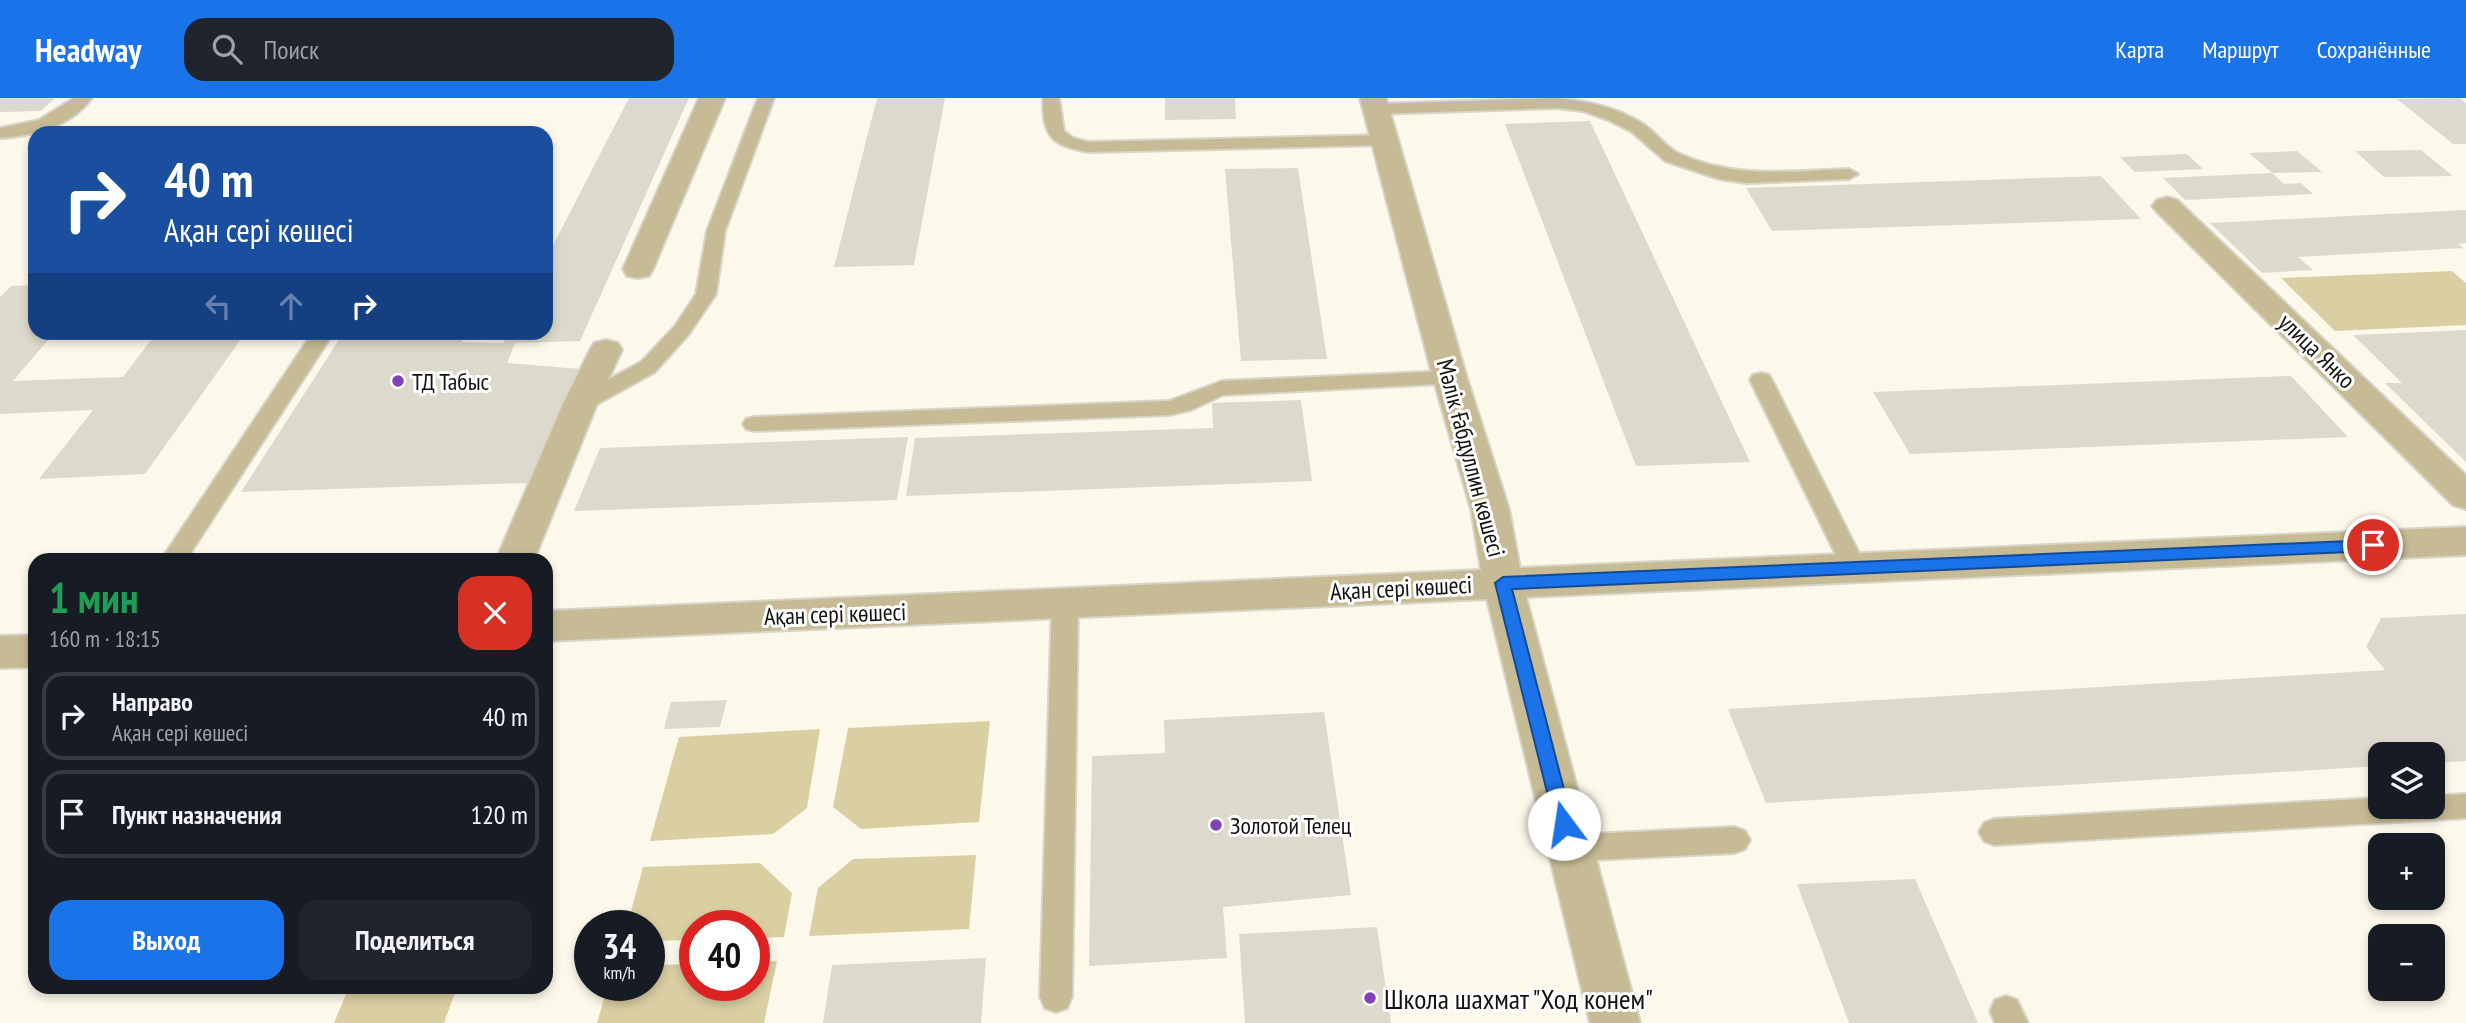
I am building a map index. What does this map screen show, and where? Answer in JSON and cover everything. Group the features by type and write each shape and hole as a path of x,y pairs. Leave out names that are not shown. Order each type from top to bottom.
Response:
{"street":[{"path":"638,269 712,98"},
{"name":"Мәлік Ғабдуллин көшесі","path":"1378,116 1450,379 1490,509 1503,583 1615,1023"},
{"name":"улица Янко","path":"2167,206 2466,496"},
{"path":"518,553 580,404 606,350"},
{"name":"Ақан сері көшесі","path":"553,626 2466,541"},
{"path":"0,652 28,651"}],"lane":[{"path":"38,126 53,122 85,98"},
{"path":"580,404 648,367 682,330 706,294 716,231 766,98"},
{"path":"1051,98 1051,124 1056,135 1074,145 1088,147 1378,116 1556,103 1586,106 1614,116 1638,128 1671,157 1719,174 1746,178 1849,174"},
{"path":"0,133 28,129"},
{"path":"178,553 319,340"},
{"path":"754,424 1168,408 1189,404 1209,391 1222,388 1450,379"},
{"path":"1761,380 1854,567"},
{"path":"1056,997 1065,604"},
{"path":"1994,832 2466,806"},
{"path":"1570,848 1735,840"}],"shaded area":[{"path":"2452,271 2466,283 2466,325 2335,331 2281,278"},
{"path":"990,721 979,822 861,829 833,807 848,728"},
{"path":"820,729 807,808 773,834 650,841 679,737"},
{"path":"976,855 969,929 809,936 818,888 853,859"},
{"path":"760,863 792,893 784,937 770,937 770,910 679,910 679,940 665,941 665,910 631,910 643,867"},
{"path":"770,961 777,961 770,994"},
{"path":"679,964 679,1001 769,1001 764,1023 597,1023 603,1001 665,1001 665,965"},
{"path":"346,994 454,994 444,1023 334,1023"}],"building":[{"path":"0,98 55,98 41,111 0,112"},
{"path":"629,98 689,98 580,341 515,343 507,363 580,369 530,483 241,492 339,340 463,340 462,342 503,343 505,340 553,340 553,245"},
{"path":"877,98 945,98 914,265 834,267"},
{"path":"1165,98 1235,98 1236,119 1165,120"},
{"path":"2459,98 2466,103 2466,144 2453,144 2397,99"},
{"path":"1590,121 1750,462 1636,466 1505,124"},
{"path":"2421,150 2453,176 2384,177 2355,151"},
{"path":"2297,151 2322,172 2272,173 2249,153"},
{"path":"2187,154 2203,169 2135,172 2120,157"},
{"path":"1298,168 1327,359 1241,361 1225,169"},
{"path":"2272,173 2284,184 2301,183 2313,194 2185,200 2163,178"},
{"path":"2101,176 2141,219 1772,231 1746,188"},
{"path":"2466,210 2466,243 2458,244 2464,248 2298,257 2313,270 2262,273 2210,223"},
{"path":"28,285 28,340 48,340 13,381 123,377 151,340 240,340 145,474 39,479 93,410 0,414 0,297 11,286"},
{"path":"2466,330 2466,462 2385,383 2402,383 2353,335"},
{"path":"2291,376 2348,437 1910,454 1873,392"},
{"path":"1301,400 1312,481 906,496 915,438 1213,428 1212,403"},
{"path":"908,437 897,500 574,511 600,448"},
{"path":"2466,614 2466,761 2445,762 2445,742 2368,742 2368,767 1766,803 1728,709 2385,670 2366,647 2381,618"},
{"path":"727,700 720,727 664,729 671,702"},
{"name":"Золотой Телец","path":"1324,712 1351,895 1223,907 1227,958 1089,966 1092,756 1165,753 1164,720"},
{"path":"1915,879 1978,1023 1849,1023 1797,884"},
{"path":"1377,927 1391,1023 1245,1023 1239,934"},
{"path":"986,958 981,1023 823,1023 832,965"}],"place":[{"name":"ТД Табыс","path":"398,381"},
{"name":"Золотой Телец","path":"1216,825"},
{"name":"Школа шахмат \"Ход конем\"","path":"1370,998"}],"route":[{"path":"1564,824 1503,583 2373,545"}]}
